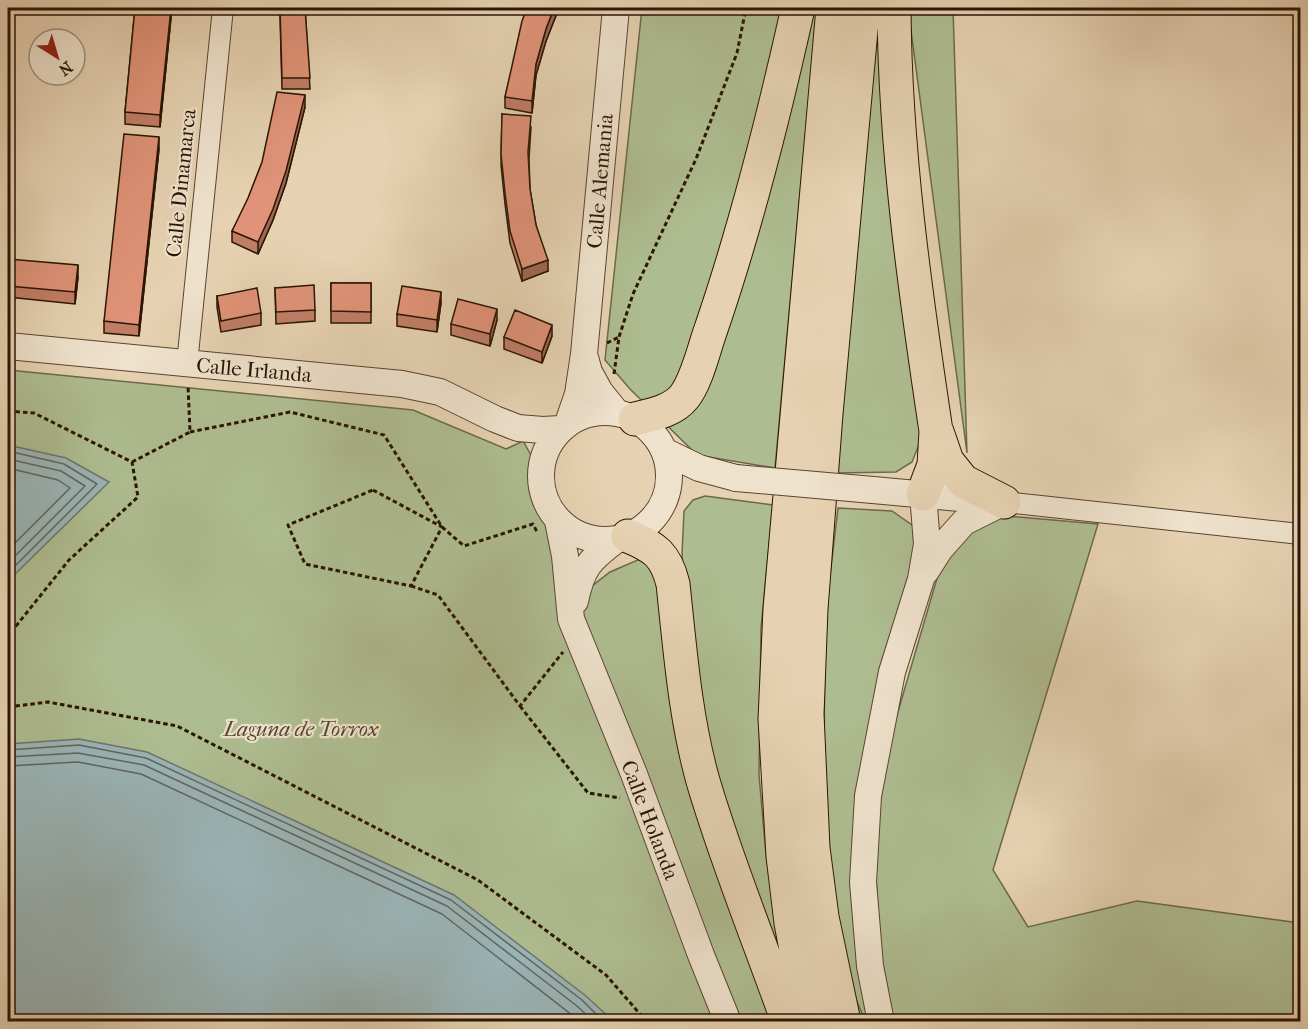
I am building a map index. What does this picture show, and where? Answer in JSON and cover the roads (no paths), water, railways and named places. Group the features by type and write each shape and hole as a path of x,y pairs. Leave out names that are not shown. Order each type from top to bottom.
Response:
{"highway":[{"path":"626,416 672,407 684,397 693,381 760,173 798,8"},
{"path":"812,1022 789,912 783,856 775,719 780,609 833,8"},
{"path":"844,1022 822,917 814,859 807,714 811,609 819,506 862,8"},
{"path":"894,8 894,52 904,199 936,431 934,465 923,494"},
{"path":"936,431 947,461 963,482 1004,502"},
{"path":"622,538 642,542 657,552 669,565 686,698 703,780 740,892 788,1022"}],"street":[{"name":"Calle Dinamarca","path":"187,364 223,8"},
{"name":"Calle Alemania","path":"564,426 578,394 584,354 616,8"},
{"name":"Calle Irlanda","path":"8,346 402,384 440,392 518,428 543,430 564,426"},
{"name":"Calle Alemania","path":"584,354 589,372 600,392 626,416"},
{"path":"568,638 581,575 589,563 622,538 644,527 657,514 666,498 669,482 669,466 664,451 653,433 626,416 598,412 564,426 544,454 541,486 546,502 548,528 598,540 622,538"},
{"name":"Calle Irlanda","path":"495,419 514,434 541,470"},
{"path":"664,451 699,468 736,478"},
{"path":"666,498 681,487 699,481 736,478 1004,502 1300,534"},
{"path":"881,1022 870,966 863,882 868,796 892,672 921,579 927,544 923,494"},
{"path":"921,579 940,549 964,522 1004,502"},
{"name":"Calle Holanda","path":"548,528 566,556 568,638 644,801 728,1022"}],"water":[{"path":"8,445 66,458 109,482 8,581"},
{"name":"Laguna de Torrox","path":"79,739 147,752 454,895 586,996 613,1021 8,1021 8,744"}]}
